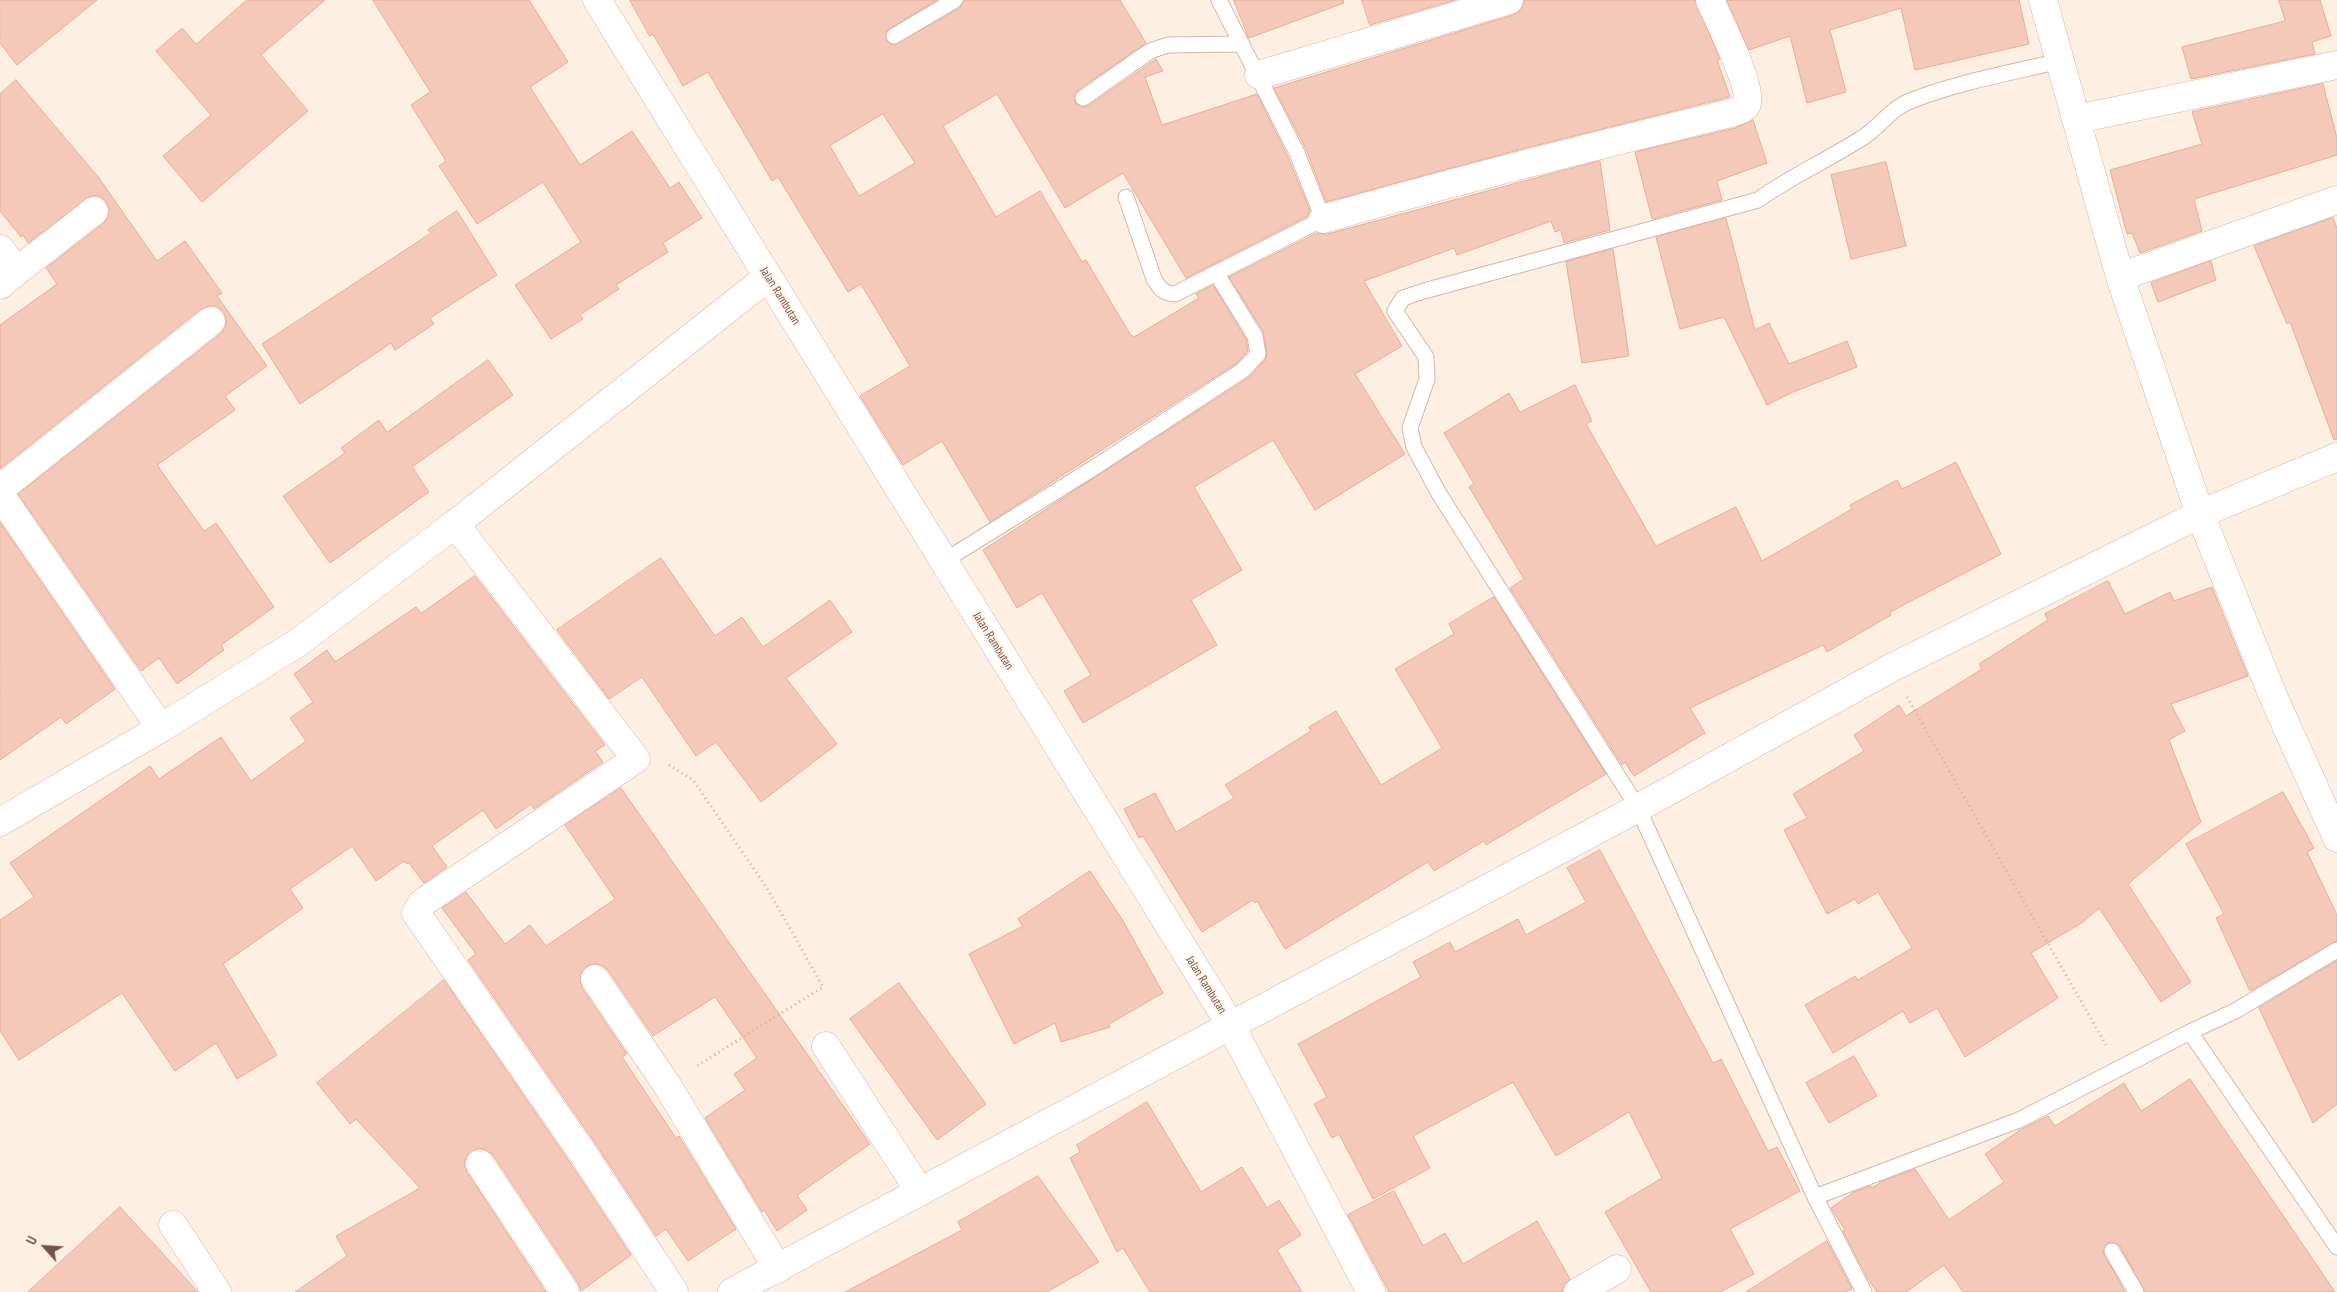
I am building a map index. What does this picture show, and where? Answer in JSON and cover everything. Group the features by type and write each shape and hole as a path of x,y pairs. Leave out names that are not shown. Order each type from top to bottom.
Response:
{"street":[{"name":"Jalan Rambutan","path":"597,0 1230,1024 1371,1292"},
{"path":"1259,75 1509,0"},
{"path":"1322,219 1397,197 1731,113 1745,107 1748,102 1746,84 1710,0"},
{"path":"2043,0 2120,277 2200,514 2273,696 2337,838"},
{"path":"2077,119 2337,65"},
{"path":"2120,277 2337,200"},
{"path":"0,249 8,278 94,211"},
{"path":"0,822 161,728 299,642 455,524 768,277"},
{"path":"0,489 212,321"},
{"path":"732,1292 778,1269 1230,1024 1638,808 1891,668 2200,514 2337,457"},
{"path":"0,495 161,728"},
{"path":"455,524 636,759 422,903 416,913 582,1152 674,1292"},
{"path":"595,979 667,1085 778,1269"},
{"path":"826,1046 920,1192"},
{"path":"480,1164 565,1292"},
{"path":"173,1225 217,1292"},
{"path":"1578,1292 1617,1269"}],"lane":[{"path":"894,36 955,0"},
{"path":"1126,197 1154,279 1160,289 1166,293 1175,294 1322,219 1297,153 1259,75 1219,0"},
{"path":"1083,98 1150,51 1168,45 1242,44"},
{"path":"1864,1292 1815,1197 1638,808 1438,492 1414,447 1410,428 1427,379 1426,357 1395,311 1403,298 1424,291 1758,200 1785,180 1825,161 1865,137 1887,116 1908,102 1949,88 2060,61"},
{"path":"944,561 1095,467 1235,375 1258,354 1255,336 1216,273"},
{"path":"1815,1197 2019,1120 2120,1070 2190,1032 2237,1010 2337,950"},
{"path":"2190,1032 2337,1247"},
{"path":"2112,1251 2136,1292"}],"path":[{"path":"1891,668 2120,1070"},
{"path":"636,759 669,765 693,780 767,888 823,987 667,1085"}],"building":[{"path":"0,0 97,0 17,65 0,43"},
{"path":"247,0 325,0 261,55 308,111 202,202 163,156 211,115 156,51 182,28 196,44"},
{"path":"373,0 529,0 568,62 530,87 580,165 632,131 670,188 679,182 702,218 663,243 668,252 616,285 619,289 580,315 583,319 551,339 515,285 581,242 543,182 477,224 439,166 446,161 411,105 430,92"},
{"path":"630,0 937,0 886,31 886,40 894,45 960,8 964,0 1120,0 1146,43 1078,90 1074,98 1076,104 1083,107 1088,106 1156,59 1163,71 1145,77 1162,125 1257,94 1288,157 1310,211 1308,216 1186,278 1123,173 1065,208 997,94 943,126 996,217 1040,191 1082,262 1086,260 1130,334 1134,337 1199,298 1196,294 1213,285 1246,339 1248,351 1237,363 990,522 942,441 903,465 860,396 910,366 861,284 848,292 778,177 772,181 708,72 683,86 653,34 650,36","holes":["883,114 915,163 859,196 830,146"]},
{"path":"1234,0 1343,0 1344,3 1249,38"},
{"path":"1362,0 1455,0 1370,25"},
{"path":"1524,0 1695,0 1720,59 1717,60 1730,97 1522,149 1326,202 1306,149 1274,88 1513,15 1521,10"},
{"path":"1727,0 2019,0 2029,44 1915,70 1901,8 1830,30 1846,92 1807,103 1790,36 1749,50"},
{"path":"2279,0 2320,0 2331,36 2312,42 2315,54 2191,79 2182,47 2285,21"},
{"path":"16,80 99,178 157,261 185,241 222,293 217,296 267,366 225,396 235,410 157,465 204,531 216,523 274,607 221,645 224,650 177,684 159,658 141,671 18,494 221,333 226,326 226,318 223,311 216,306 208,306 201,309 0,469 0,325 57,284 46,268 104,223 108,217 109,209 106,201 99,196 91,196 28,243 23,235 21,237 0,211 0,94"},
{"path":"2323,84 2337,138 2337,155 2194,199 2202,231 2140,253 2132,233 2127,234 2110,170 2202,144 2192,112"},
{"path":"1753,120 1767,163 1717,181 1722,200 1652,219 1635,152 1735,128"},
{"path":"1600,161 1610,230 1564,243 1561,230 1555,232 1551,221 1457,255 1454,248 1364,281 1402,346 1355,374 1405,454 1315,510 1273,440 1194,487 1242,570 1191,600 1217,645 1083,723 1064,691 1091,675 1042,593 1017,608 983,550 1248,378 1265,360 1267,353 1263,331 1229,277 1317,233 1327,234"},
{"path":"1886,162 1906,246 1851,259 1831,175"},
{"path":"457,211 497,275 430,318 434,324 395,350 391,343 300,404 262,344 431,233 428,230"},
{"path":"1726,218 1755,330 1769,323 1789,364 1847,341 1857,367 1793,392 1767,405 1724,317 1680,329 1656,237"},
{"path":"2333,218 2337,228 2337,439 2334,440 2290,322 2287,324 2254,246"},
{"path":"1613,249 1629,356 1582,363 1566,262"},
{"path":"2211,261 2216,280 2158,302 2151,283"},
{"path":"488,360 513,395 412,467 429,492 330,563 283,496 345,453 341,448 379,420 387,432"},
{"path":"1575,385 1592,421 1586,424 1656,546 1736,507 1762,561 1852,509 1850,505 1897,480 1902,489 1956,462 2001,554 1890,612 1891,615 1827,652 1823,645 1690,708 1705,733 1634,776 1625,762 1622,765 1510,588 1524,579 1469,487 1474,484 1444,433 1509,393 1520,412"},
{"path":"0,522 115,689 66,724 61,717 0,760"},
{"path":"661,558 715,636 742,617 763,647 830,600 852,632 786,678 837,744 761,802 716,742 696,756 642,677 609,699 557,630"},
{"path":"475,576 605,745 595,751 603,762 534,809 531,804 496,829 483,810 432,846 447,867 424,883 409,863 407,864 404,861 376,881 352,846 290,889 303,908 223,964 277,1055 237,1079 216,1043 175,1071 122,993 19,1060 0,1031 0,920 34,897 10,863 150,766 159,779 221,737 251,781 306,741 290,718 313,702 294,674 327,650 335,662 416,607 421,613"},
{"path":"2108,581 2125,614 2170,592 2174,601 2212,587 2248,676 2171,704 2185,731 2169,740 2201,822 2128,884 2191,982 2161,1002 2099,908 2083,922 2031,953 2058,998 1965,1057 1937,1008 1910,1023 1903,1011 1833,1053 1805,1005 1855,976 1858,980 1912,948 1878,892 1858,904 1855,899 1827,914 1784,830 1807,818 1793,794 1864,751 1854,735 1899,705 1906,716 1982,669 1979,664 2048,620 2045,614"},
{"path":"1494,597 1606,774 1486,845 1484,841 1434,871 1428,862 1285,949 1257,901 1255,903 1253,900 1202,932 1143,836 1139,838 1124,809 1155,793 1176,832 1234,798 1225,785 1311,731 1309,727 1336,711 1381,785 1442,748 1395,669 1454,634 1449,624"},
{"path":"621,788 870,1144 797,1195 807,1210 777,1231 764,1210 762,1212 705,1118 745,1090 734,1074 757,1058 715,997 653,1036 608,970 601,965 593,964 587,966 581,973 580,981 582,988 627,1054 622,1057 676,1138 679,1136 736,1229 688,1261 666,1229 656,1236 595,1143 468,960 476,954 442,908 466,892 505,944 530,925 546,946 615,899 565,825"},
{"path":"2283,792 2314,848 2307,852 2337,915 2337,941 2250,991 2216,918 2224,914 2186,844"},
{"path":"1600,850 1713,1063 1721,1059 1768,1151 1777,1147 1800,1191 1730,1229 1754,1274 1720,1292 1651,1292 1605,1212 1662,1178 1629,1112 1556,1156 1513,1082 1413,1136 1430,1168 1373,1199 1339,1134 1332,1138 1314,1104 1327,1097 1298,1044 1421,977 1413,962 1450,942 1455,952 1518,919 1526,935 1586,902 1567,868"},
{"path":"1090,871 1122,919 1163,993 1109,1024 1110,1027 1061,1042 1055,1023 1014,1044 969,954 1023,926 1018,919"},
{"path":"2337,961 2337,1104 2313,1123 2259,1008"},
{"path":"444,980 569,1161 631,1255 581,1291 578,1283 493,1155 479,1148 471,1151 466,1157 464,1164 467,1172 546,1292 295,1292 347,1256 336,1236 420,1188 356,1119 350,1124 317,1083"},
{"path":"899,983 986,1104 937,1140 850,1019"},
{"path":"1854,1056 1877,1096 1829,1123 1806,1083"},
{"path":"2190,1079 2335,1292 2145,1292 2120,1246 2112,1242 2107,1243 2103,1252 2125,1292 1963,1292 1944,1265 1906,1292 1877,1292 1868,1279 1843,1231 1845,1230 1831,1208 1854,1192 1871,1186 1872,1188 1881,1182 1915,1169 1949,1220 2004,1182 1985,1154 2020,1130 2048,1116 2055,1126 2124,1083 2141,1111"},
{"path":"1147,1102 1201,1192 1242,1167 1267,1208 1279,1200 1301,1235 1277,1250 1302,1292 1150,1292 1123,1248 1117,1252 1070,1158 1080,1152 1077,1145"},
{"path":"1038,1176 1099,1262 1047,1292 845,1292 962,1230 958,1222"},
{"path":"1394,1191 1423,1246 1445,1233 1463,1264 1537,1221 1570,1279 1564,1285 1562,1292 1389,1292 1348,1215"},
{"path":"120,1207 198,1292 28,1292"},
{"path":"1827,1241 1852,1289 1846,1292 1746,1292"}]}
